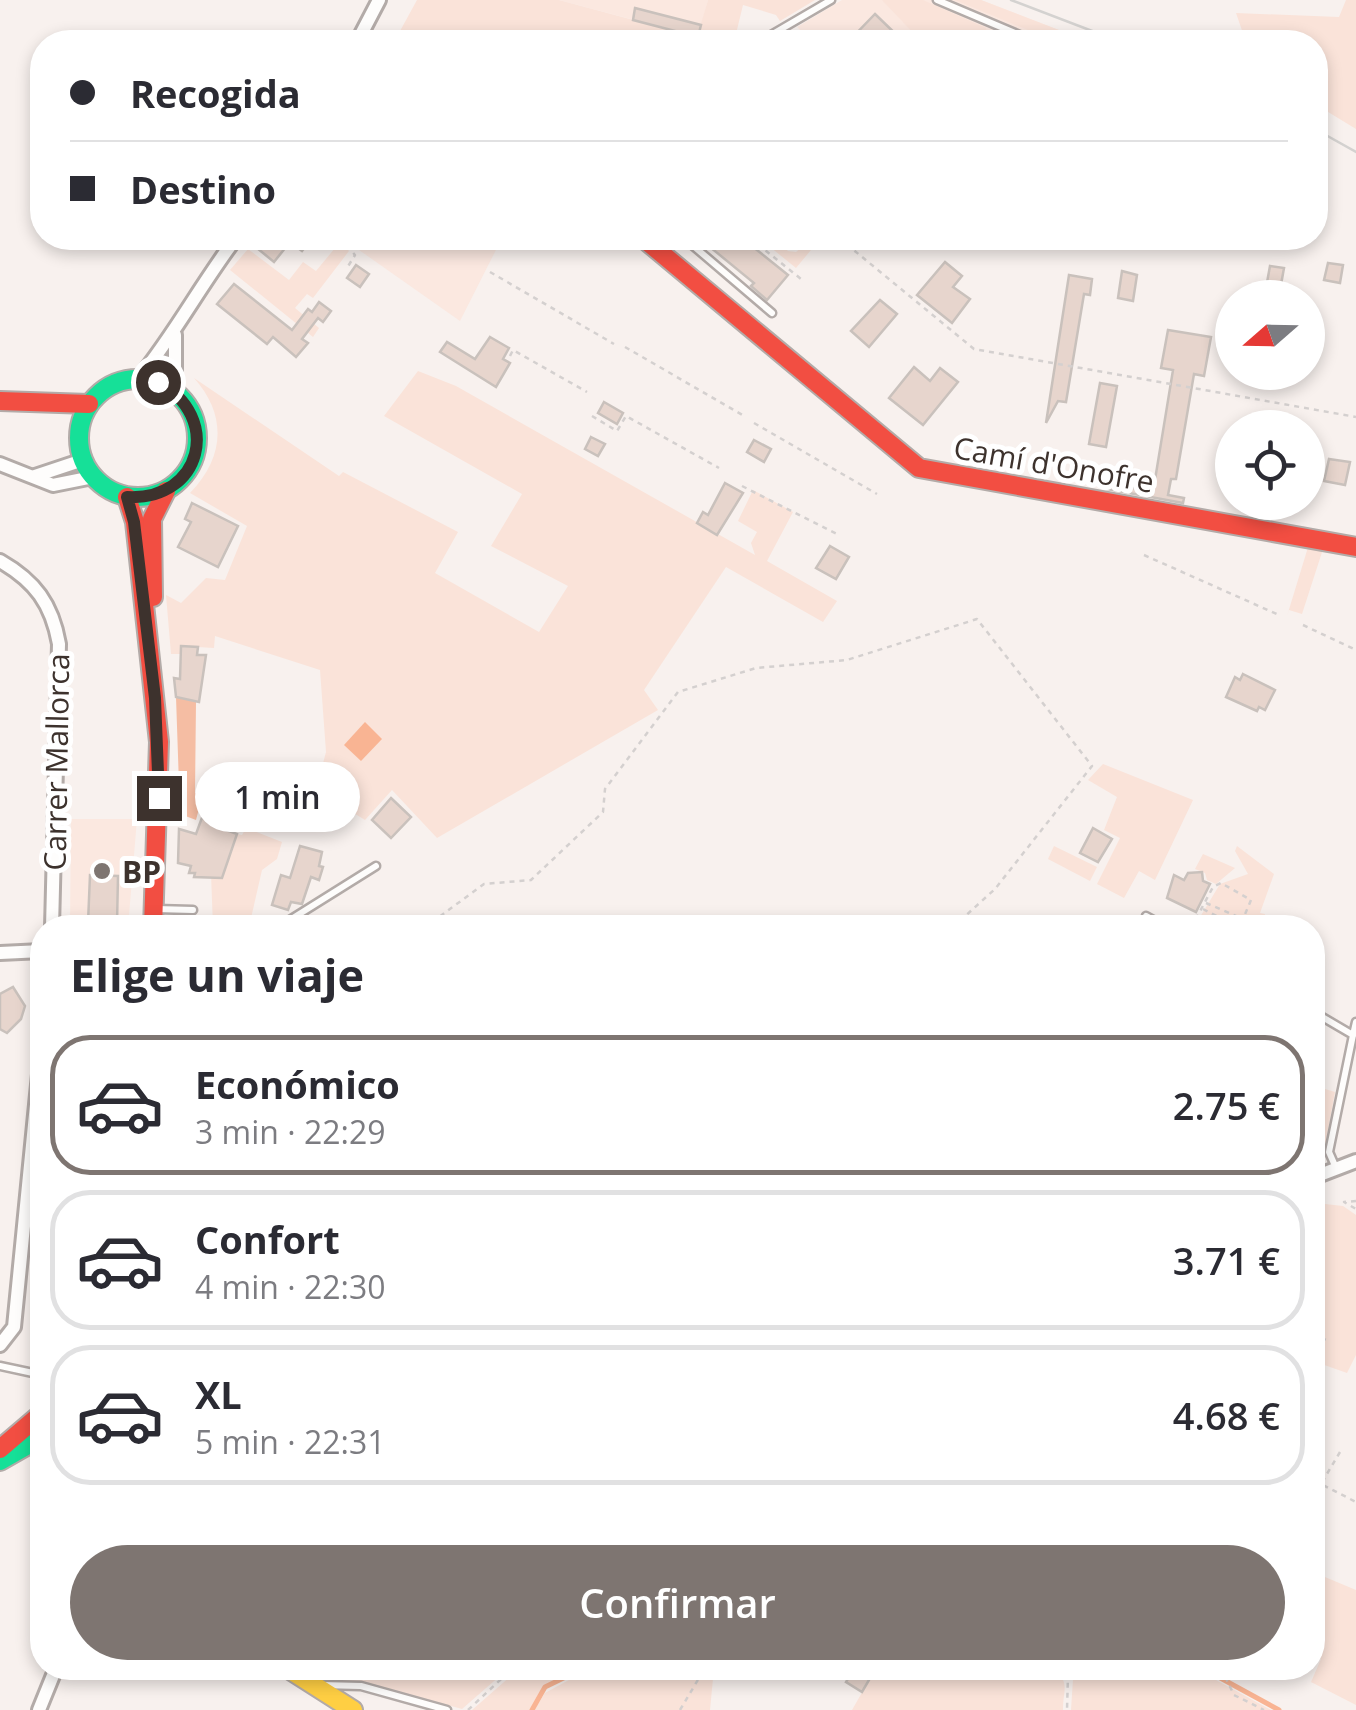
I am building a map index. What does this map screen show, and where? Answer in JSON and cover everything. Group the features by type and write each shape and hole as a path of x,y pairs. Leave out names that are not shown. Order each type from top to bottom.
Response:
{"street":[{"path":"363,30 379,0"},
{"path":"88,468 85,413 102,390 139,378 175,335 190,303 228,250"},
{"name":"Camí d'Onofre","path":"658,250 920,468 1356,547"},
{"path":"175,335 175,391"},
{"path":"139,378 175,391 188,405 198,443 192,463 166,491 152,519 159,798 154,915"},
{"path":"0,400 85,413"},
{"path":"0,464 35,476 88,468 127,497 148,498 166,491"},
{"path":"127,497 134,522 155,698"},
{"name":"Carrer Mallorca","path":"0,562 26,576 53,612 59,644 52,915"},
{"path":"0,953 30,952"},
{"path":"1325,1172 1356,1161"},
{"path":"0,1345 14,1327 30,1165"},
{"path":"0,1450 30,1424"},
{"path":"0,1462 30,1444"},
{"path":"39,1710 51,1680"},
{"path":"306,1680 353,1710"}],"lane":[{"path":"780,30 831,0"},
{"path":"937,0 1008,30"},
{"path":"698,250 772,313"},
{"path":"298,915 376,866"},
{"path":"169,915 193,910"},
{"path":"1325,1019 1353,1035"},
{"path":"1336,1168 1329,1152 1356,1022"},
{"path":"0,1366 30,1373"},
{"path":"315,1686 361,1686 446,1710"}],"path":[{"path":"347,268 355,255 351,250"},
{"path":"765,250 801,278"},
{"path":"854,250 974,349 1356,417"},
{"path":"490,272 614,344"},
{"path":"625,348 746,418"},
{"path":"510,356 513,350 587,392"},
{"path":"592,416 617,430 626,416 720,468"},
{"path":"754,423 877,494"},
{"path":"742,486 838,534"},
{"path":"1144,555 1279,615"},
{"path":"442,915 484,884 531,880 603,812 606,789 678,692 756,668 847,660 976,619 1092,766 996,889 967,915"},
{"path":"1303,625 1356,650"},
{"path":"1198,915 1220,883 1251,900 1245,915"},
{"path":"1204,903 1233,915"},
{"path":"1202,908 1216,915"},
{"path":"1356,1201 1344,1202 1356,1210"},
{"path":"1325,1477 1340,1452"},
{"path":"1325,1486 1356,1502"},
{"path":"468,1710 500,1680"},
{"path":"680,1710 698,1680"},
{"path":"1067,1710 1068,1680"},
{"path":"1228,1680 1234,1695 1264,1710"}],"shaded area":[{"path":"417,0 559,0 671,30 401,30"},
{"path":"559,0 708,0 700,30 672,30"},
{"path":"708,0 815,0 780,21 776,15 743,5 737,30 699,30"},
{"path":"842,0 981,0 1059,30 800,30 797,27"},
{"path":"882,0 923,0 986,30 911,30"},
{"path":"955,0 981,0 1059,30 1028,30"},
{"path":"1346,0 1356,0 1356,129 1328,112 1328,30 1242,30 1236,13 1339,17"},
{"path":"249,250 289,280 303,262 316,271 333,250 349,251 313,298 307,294 295,308 319,328 313,337 230,270"},
{"path":"359,250 496,250 460,321"},
{"path":"774,250 811,250 796,268"},
{"path":"418,371 456,386 755,555 751,543 757,532 738,521 753,490 793,512 767,561 837,601 823,622 726,567 644,690 658,710 437,838 392,790 365,820 316,790 326,752 320,670 215,636 214,648 181,646 180,654 171,654 166,595 181,603 206,578 225,580 247,526 190,493 210,466 218,437 212,407 194,378 339,476 343,472 458,532 435,573 539,632 568,586 491,546 522,494 384,416"},
{"path":"1309,544 1324,546 1302,614 1289,610 1287,616"},
{"path":"176,697 196,702 195,793 202,797 196,820 180,814"},
{"path":"365,722 382,739 361,761 344,745"},
{"path":"1103,764 1193,800 1155,880 1139,871 1124,898 1097,884 1120,838 1104,830 1117,797 1088,780"},
{"name":"BP","path":"71,819 137,819 129,915 70,915"},
{"path":"246,828 282,842 277,859 262,870 252,915 213,915 211,874 222,877 237,834 242,835"},
{"path":"1054,846 1097,867 1090,881 1048,859"},
{"path":"1237,846 1274,874 1260,913 1265,915 1201,915 1220,884 1248,874 1235,851"},
{"path":"1203,854 1235,868 1216,884 1195,869"},
{"path":"1325,1089 1335,1092 1325,1146"},
{"path":"1325,1204 1343,1206 1356,1215 1356,1355 1347,1373 1325,1365"},
{"path":"1325,1577 1356,1590 1356,1705 1311,1682 1325,1680"},
{"path":"336,1680 495,1680 462,1709"},
{"path":"506,1680 559,1680 545,1687 531,1710 472,1710"},
{"path":"569,1680 713,1680 710,1710 534,1710 545,1693"},
{"path":"869,1680 1063,1680 1065,1691 1063,1710 852,1710"},
{"path":"1073,1680 1216,1680 1271,1710 1071,1710"}],"building":[{"path":"635,8 701,25 700,30 671,30 633,20"},
{"path":"875,14 892,30 860,30"},
{"path":"259,250 284,250 274,262"},
{"path":"714,250 757,250 788,275 767,300 751,286 754,283"},
{"path":"945,262 962,276 953,287 970,299 952,323 917,295"},
{"path":"1328,263 1343,265 1340,283 1324,280"},
{"path":"356,265 369,274 360,287 347,278"},
{"path":"1270,266 1284,268 1282,280 1267,280"},
{"path":"1122,271 1137,275 1133,301 1118,298"},
{"path":"1069,275 1092,279 1090,295 1084,294 1066,402 1058,401 1046,423"},
{"path":"234,284 292,330 308,309 312,312 319,302 331,311 323,322 318,318 302,339 308,343 296,357 273,337 267,344 217,304"},
{"path":"880,300 897,314 869,347 851,331"},
{"path":"1168,330 1211,337 1204,376 1194,374 1176,479 1171,479 1168,495 1184,498 1183,503 1107,489 1108,483 1153,492 1173,370 1161,368"},
{"path":"490,337 509,348 503,359 510,363 496,387 440,352 447,342 475,359"},
{"path":"914,367 930,381 940,368 958,382 923,425 889,398"},
{"path":"1100,383 1117,386 1106,447 1089,444"},
{"path":"604,402 623,413 617,424 598,413"},
{"path":"591,437 605,444 598,456 585,449"},
{"path":"754,440 771,449 764,462 747,452"},
{"path":"1329,459 1350,462 1345,485 1325,481"},
{"path":"725,483 743,493 717,535 697,523 703,512 708,515"},
{"path":"192,503 238,526 218,567 178,547 191,522 185,519"},
{"path":"830,546 849,557 836,579 816,568"},
{"path":"181,646 198,647 197,655 206,655 199,702 176,697 174,678 180,679"},
{"path":"1243,674 1275,690 1265,710 1259,707 1257,711 1226,697 1235,677 1240,680"},
{"path":"211,793 226,798 218,827 237,834 222,878 194,877 195,873 189,873 191,866 178,863 179,829 196,834"},
{"path":"391,798 411,817 391,838 372,820"},
{"path":"1093,828 1112,839 1098,862 1080,853"},
{"path":"300,846 322,852 319,880 311,877 302,904 291,902 288,910 272,905 281,875 290,878"},
{"path":"1202,872 1203,881 1210,884 1196,912 1167,898 1174,875 1184,880 1188,873"},
{"path":"90,875 118,876 117,915 88,915"},
{"path":"13,987 25,1006 21,1019 7,1033 0,1029 0,994"},
{"path":"847,1680 869,1680 862,1692"}],"waterway":[{"path":"532,1710 545,1687 559,1680"},
{"path":"1224,1680 1279,1710"}],"tram line":[{"path":"1011,0 1090,30"},
{"path":"1328,136 1356,152"}],"traffic: fast":[{"path":"138,379 161,383 180,396 193,415 197,438 193,461 180,480 161,493 138,497 115,493 96,480 83,461 79,438 83,415 96,396 115,383 138,379"},
{"path":"0,1461 30,1444"}],"traffic: slow":[{"path":"306,1680 353,1710"}],"traffic: jam":[{"path":"657,250 919,468 1356,547"},
{"path":"0,401 89,404"},
{"path":"153,597 152,519 166,491"},
{"path":"127,497 135,522 159,742 153,915"},
{"path":"0,1449 30,1423"}],"place":[{"name":"BP","path":"102,871"}],"route":[{"path":"158,382 175,391 188,405 198,443 182,479 148,498 127,497 134,522 155,698 159,798"}]}
